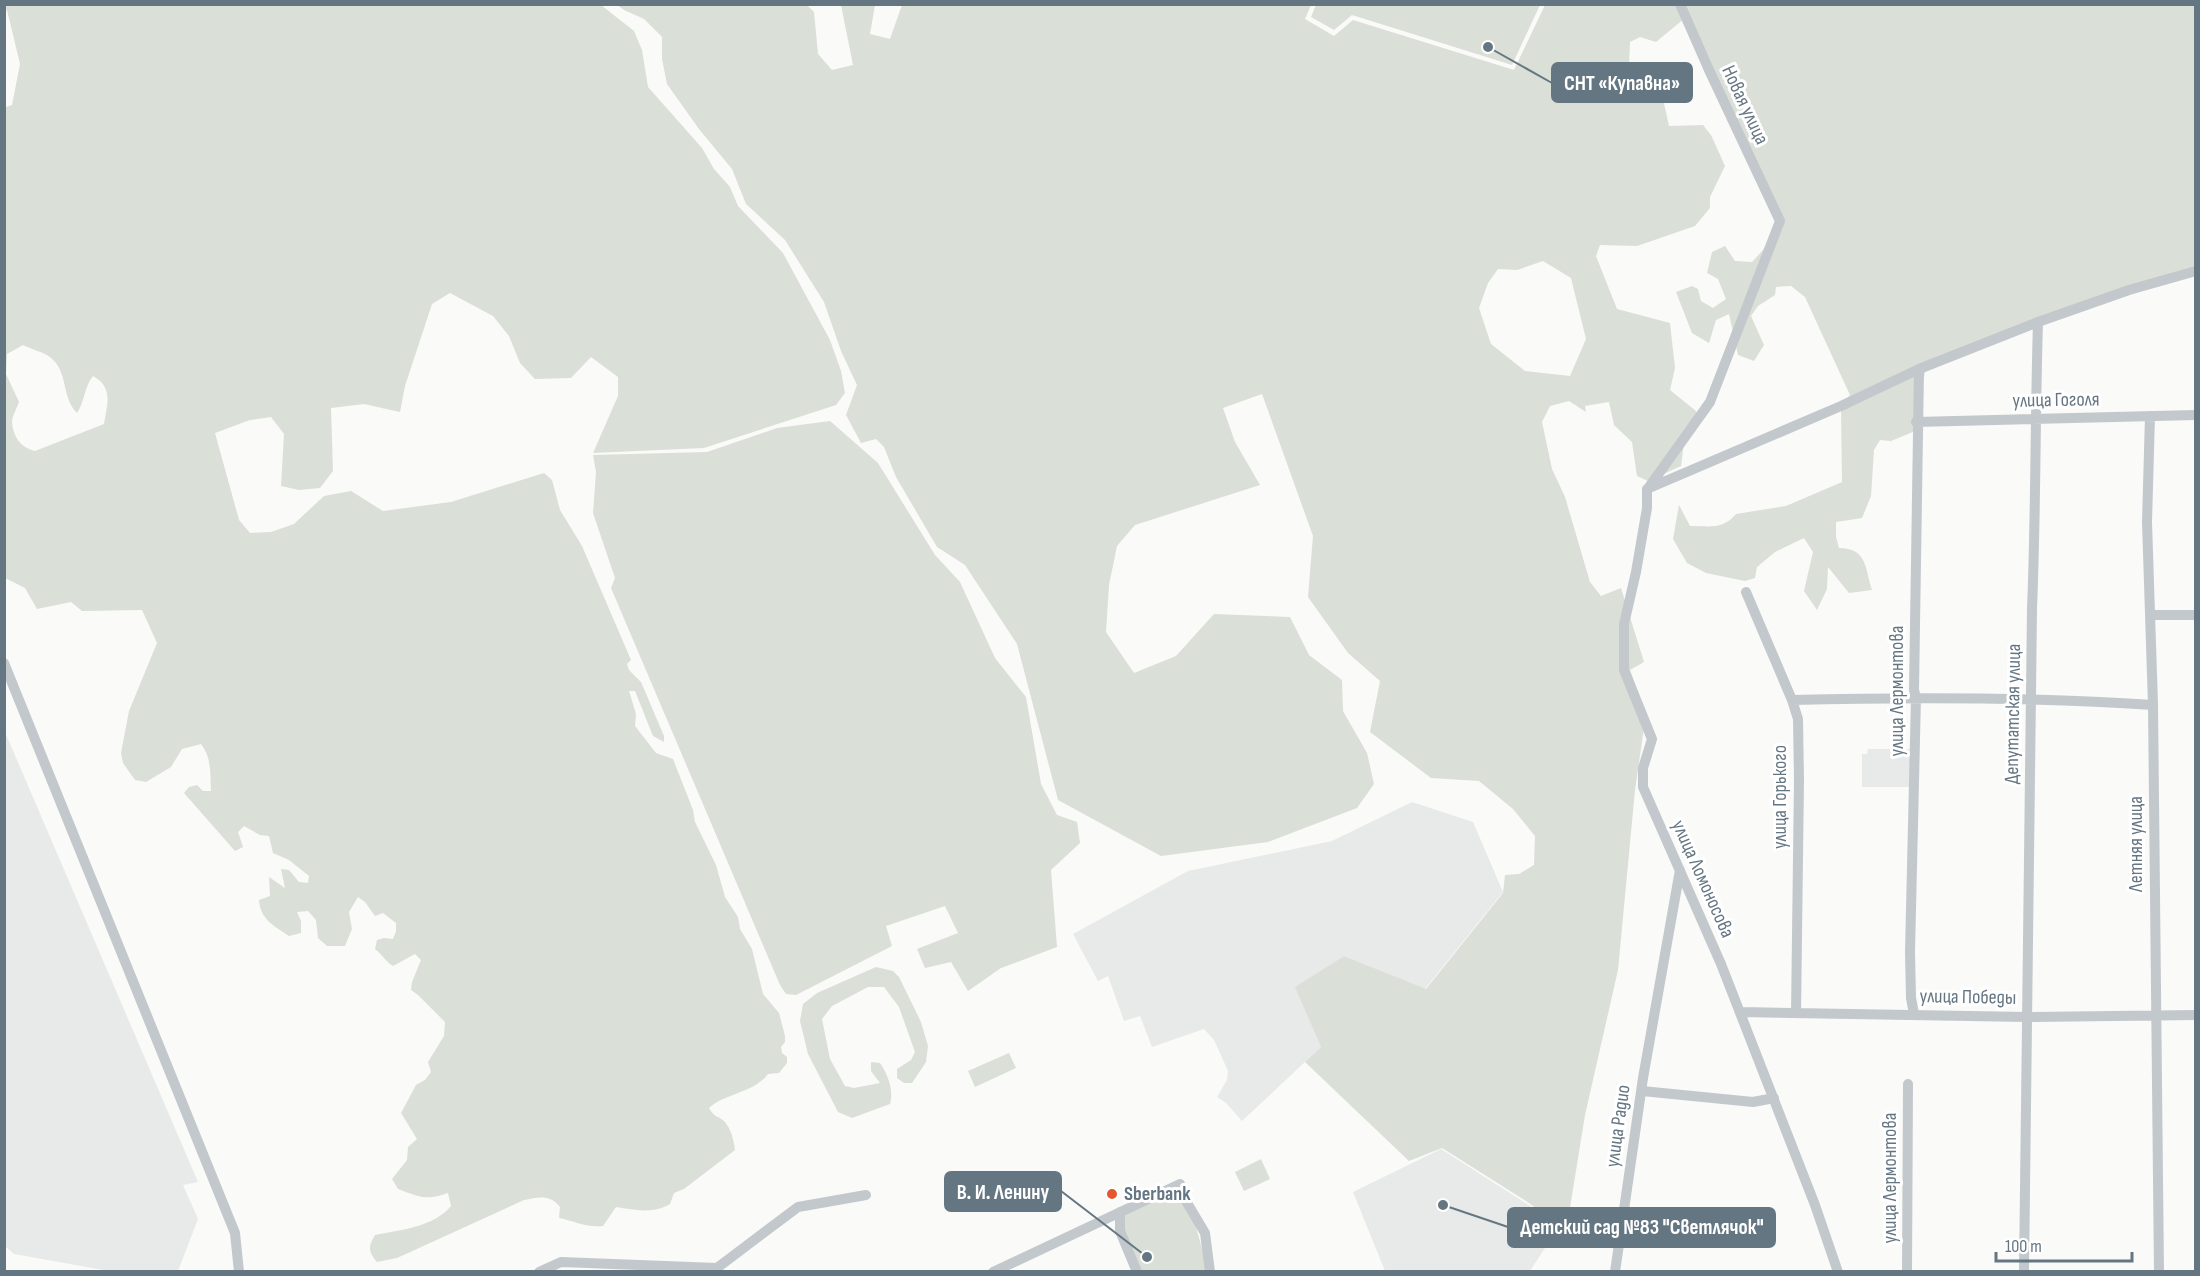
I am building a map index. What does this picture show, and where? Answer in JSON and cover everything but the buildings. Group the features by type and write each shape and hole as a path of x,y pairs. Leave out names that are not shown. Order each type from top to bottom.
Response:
{"street":[{"name":"Новая улица","path":"1647,490 1710,402 1780,221 1680,4"},
{"path":"1647,490 1919,369 2038,322 2129,290 2196,271"},
{"name":"Депутатская улица","path":"2024,1272 2038,322"},
{"name":"улица Лермонтова","path":"1914,1014 1911,998 1910,952 1916,697 1914,690 1916,422 1919,369"},
{"name":"улица Гоголя","path":"1916,422 2196,415"},
{"name":"Летняя улица","path":"2150,416 2147,522 2153,705 2159,1272"},
{"name":"улица Ломоносова","path":"1647,490 1647,508 1624,624 1624,670 1652,740 1643,768 1643,787 1721,964 1815,1205 1838,1272"},
{"name":"улица Горького","path":"1746,592 1798,719 1796,1013"},
{"path":"2151,615 2196,615"},
{"path":"4,663 235,1233 239,1272"},
{"path":"1792,700 1916,697 2153,705"},
{"name":"улица Радио","path":"1615,1272 1642,1091 1680,870"},
{"name":"улица Победы","path":"1740,1012 2027,1017 2196,1015"},
{"name":"улица Лермонтова","path":"1908,1084 1908,1272"},
{"path":"1642,1091 1753,1102 1774,1098"},
{"path":"993,1272 1179,1185 1205,1233 1210,1272"},
{"path":"539,1272 561,1262 717,1268 798,1207 866,1195"},
{"path":"1120,1212 1120,1231 1137,1272"}],"shaded area":[{"path":"1316,4 1540,5 1512,65 1352,15 1334,30 1311,17"},
{"path":"5,5 601,5 634,31 642,50 648,87 702,148 714,169 730,187 738,206 783,253 830,340 841,371 845,393 836,405 704,448 593,453 618,396 618,377 591,357 571,378 535,379 520,363 509,336 493,316 450,293 432,304 405,386 400,412 364,404 331,408 333,471 320,488 299,490 281,486 284,434 271,417 250,420 215,433 239,520 250,533 271,532 294,524 324,496 351,491 383,511 451,502 544,473 552,480 560,510 582,546 631,660 627,664 629,670 641,682 664,736 664,742 653,736 635,691 629,691 636,714 635,726 656,753 673,759 693,810 695,822 716,865 725,897 738,917 740,929 752,949 763,994 779,1013 785,1036 785,1042 781,1047 782,1053 787,1057 787,1063 779,1073 768,1074 755,1085 709,1108 729,1127 735,1150 684,1189 674,1193 670,1204 650,1210 616,1207 603,1226 597,1226 559,1218 560,1207 556,1203 548,1198 535,1198 524,1200 397,1258 377,1262 372,1255 370,1246 375,1235 426,1223 444,1213 451,1206 448,1193 434,1197 417,1196 398,1189 392,1179 407,1160 408,1147 417,1139 401,1113 416,1085 425,1080 431,1072 428,1062 444,1036 445,1022 411,990 421,960 415,954 393,966 375,949 377,940 393,939 396,923 383,913 375,916 365,902 358,897 349,912 352,929 345,946 327,946 318,938 316,920 308,911 297,912 301,921 301,933 289,936 269,921 262,912 259,900 270,896 269,877 285,888 281,869 289,870 299,882 308,883 309,876 289,860 273,853 269,836 260,835 244,826 238,832 243,847 235,851 184,793 189,787 197,785 203,791 211,791 209,761 201,744 182,749 171,767 146,782 135,780 123,763 121,753 129,711 157,643 142,610 82,611 71,602 37,609 25,588 5,578 4,108 12,105 20,64","holes":["23,345 47,355 56,363 63,377 69,400 77,413 93,376 100,381 108,397 104,424 35,451 22,444 16,437 12,422 19,402 6,374 7,354"]},
{"path":"617,5 807,5 814,12 818,54 832,70 853,65 841,5 875,5 870,34 890,39 902,5 1311,5 1305,19 1334,36 1353,20 1514,70 1545,5 1679,5 1685,18 1656,42 1640,37 1630,42 1629,67 1637,75 1648,75 1662,94 1669,126 1703,125 1711,135 1725,166 1710,197 1710,208 1695,226 1637,246 1600,245 1596,256 1617,309 1670,323 1675,368 1670,390 1696,411 1697,423 1684,443 1681,466 1648,481 1637,476 1632,442 1614,425 1609,402 1585,406 1586,412 1569,401 1550,406 1542,422 1552,469 1565,497 1590,582 1601,596 1621,588 1644,662 1630,670 1646,714 1635,790 1618,970 1585,1115 1567,1226 1554,1221 1442,1148 1409,1161 1305,1062 1321,1047 1295,987 1344,956 1426,989 1503,893 1505,875 1519,874 1534,865 1535,836 1513,809 1479,781 1431,778 1370,732 1380,681 1348,653 1308,597 1313,536 1262,394 1223,408 1235,442 1260,485 1135,525 1117,546 1109,585 1106,632 1134,673 1176,656 1214,614 1290,617 1309,655 1342,680 1343,711 1367,753 1374,784 1357,808 1268,842 1161,856 1058,800 1017,644 965,565 937,547 896,477 884,447 876,439 861,443 846,415 857,385 841,351 824,302 785,240 746,204 732,169 699,129 667,84 662,59 662,37 644,19","holes":["1543,261 1571,278 1586,339 1570,376 1525,371 1491,344 1479,308 1488,283 1498,269 1517,270"]},
{"path":"1685,5 2195,5 2195,272 2014,335 1925,370 1919,416 1920,429 1891,441 1880,440 1874,450 1871,496 1862,518 1836,522 1839,548 1855,551 1860,555 1872,590 1849,593 1828,567 1827,589 1817,610 1804,591 1813,552 1804,538 1775,552 1757,567 1755,578 1745,581 1706,573 1687,563 1673,539 1679,505 1690,526 1715,526 1726,523 1736,514 1786,506 1842,482 1841,406 1850,395 1805,297 1791,286 1776,287 1775,295 1758,306 1751,316 1764,345 1754,361 1738,355 1729,314 1716,320 1709,343 1692,333 1676,292 1692,286 1698,289 1701,301 1713,308 1726,299 1718,279 1707,273 1712,252 1725,246 1735,261 1752,262 1783,228 1782,216 1743,139"},
{"path":"830,421 878,463 935,555 960,582 995,658 1026,697 1041,784 1057,815 1077,822 1080,843 1051,870 1057,947 1001,968 968,991 951,962 925,968 917,949 958,933 945,906 886,926 892,946 796,995 786,994 780,985 611,588 615,578 593,513 596,472 593,455 707,452 777,428"},
{"path":"5,732 198,1182 183,1185 198,1219 178,1271 109,1271 14,1254 5,1246"},
{"path":"1868,749 1911,749 1910,787 1862,787 1862,754 1867,754"},
{"path":"1412,802 1473,822 1503,892 1425,989 1344,956 1296,987 1321,1047 1242,1121 1226,1103 1217,1097 1227,1080 1228,1071 1214,1040 1204,1029 1152,1047 1140,1016 1124,1021 1108,976 1098,981 1073,934 1188,871 1332,841"},
{"path":"876,967 893,971 899,977 921,1022 928,1046 926,1062 912,1083 904,1083 897,1078 897,1069 911,1060 915,1052 899,1007 884,987 868,987 832,1006 822,1019 830,1059 845,1086 854,1088 880,1083 871,1071 871,1062 880,1063 891,1088 890,1104 852,1118 838,1112 808,1054 800,1021 803,1004 817,993"},
{"path":"1009,1053 1016,1068 975,1087 968,1071"},
{"path":"1441,1149 1549,1218 1558,1228 1530,1271 1385,1271 1353,1192"},
{"path":"1261,1159 1270,1179 1244,1191 1235,1172"},
{"path":"1174,1190 1195,1223 1208,1271 1139,1271 1125,1242 1123,1214"}],"place":[{"name":"СНТ «Купавна»","path":"1488,47"},
{"name":"Sberbank","path":"1112,1194"},
{"name":"Детский сад №83 \"Светлячок\"","path":"1443,1205"},
{"name":"В. И. Ленину","path":"1147,1257"}]}
